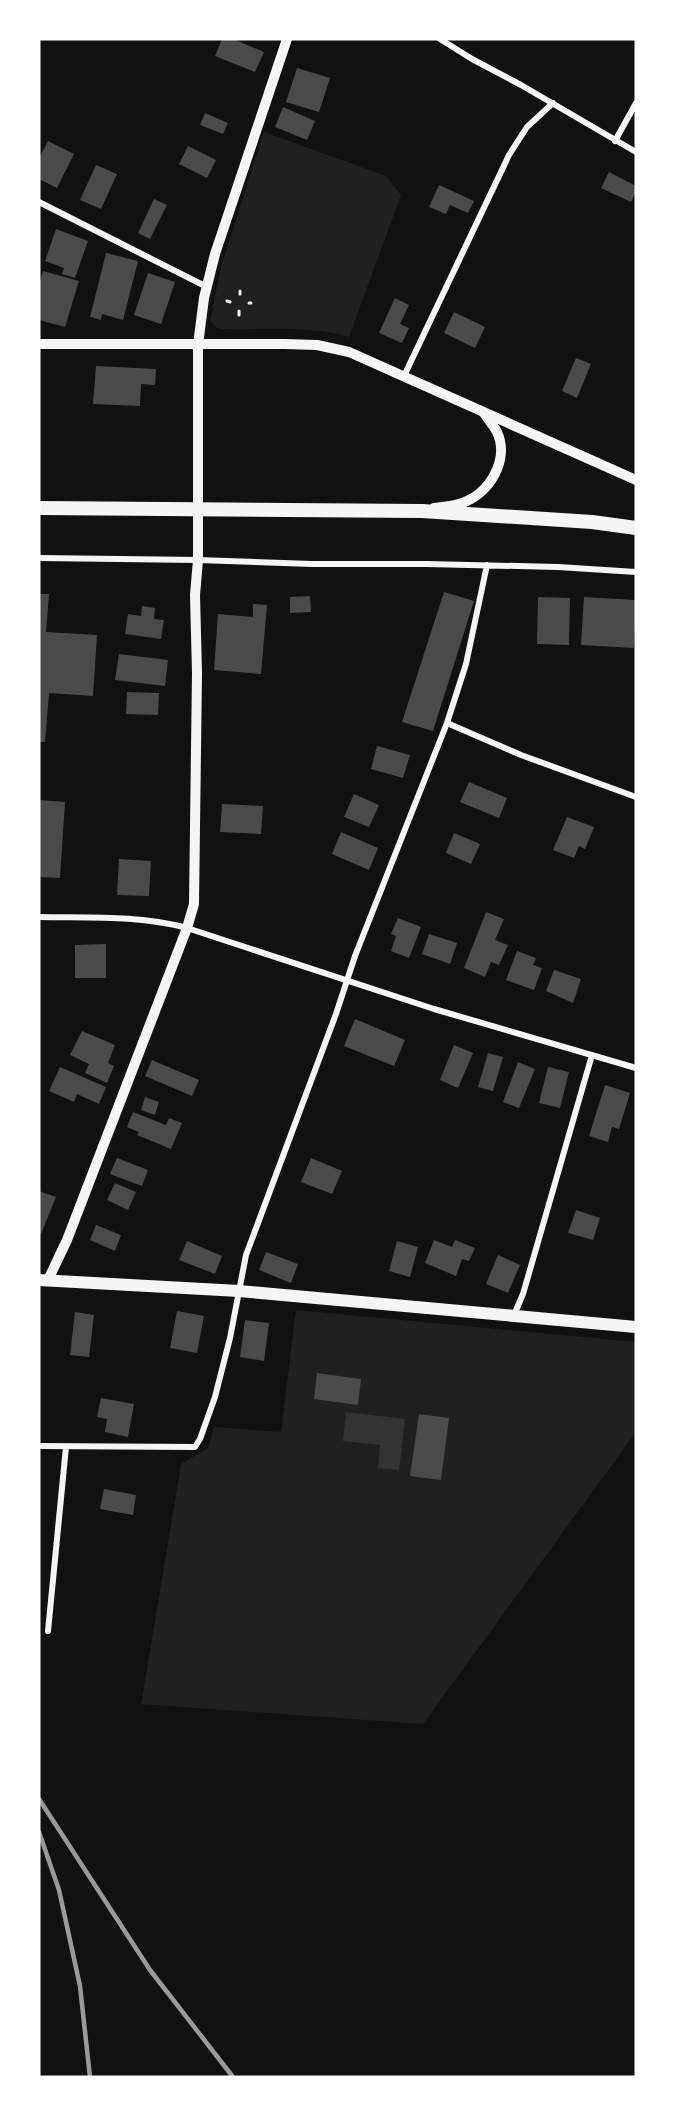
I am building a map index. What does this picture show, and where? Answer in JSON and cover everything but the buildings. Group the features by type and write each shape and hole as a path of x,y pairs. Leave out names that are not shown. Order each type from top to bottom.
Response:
{"main road":[{"path":"39,508 286,508 422,511 592,522 636,528"},
{"path":"44,1280 239,1291 636,1327"}],"street":[{"path":"44,1280 67,1240 187,928 194,904 197,674 195,596 198,560 198,345 201,315 215,254 287,39"},
{"path":"440,39 636,152"},
{"path":"404,376 509,155 526,127 553,103"},
{"path":"615,141 636,103"},
{"path":"39,202 207,286"},
{"path":"39,344 317,345 349,352 636,480"},
{"path":"422,511 462,503 485,489 492,480 501,455 500,443 497,432 483,412"},
{"path":"39,558 487,565 636,572"},
{"path":"39,1446 195,1447 200,1439 215,1397 246,1255 336,1014 346,981 447,723 466,664 487,565"},
{"path":"447,723 521,755 636,797"},
{"path":"39,917 125,918 163,922 187,928 346,981 636,1068"},
{"path":"514,1316 523,1294 592,1055"},
{"path":"48,1631 66,1447"}],"shaded area":[{"path":"264,132 386,176 401,195 349,337 302,329 221,329 210,321 221,267"},
{"path":"296,1310 636,1342 636,1432 423,1724 141,1704 181,1464 208,1448 214,1427 281,1432"},
{"path":"346,1412 405,1419 399,1470 378,1468 380,1445 343,1441"}],"railway":[{"path":"39,1799 150,1970 233,2077"},
{"path":"39,1832 59,1890 80,1986 90,2077"}]}
